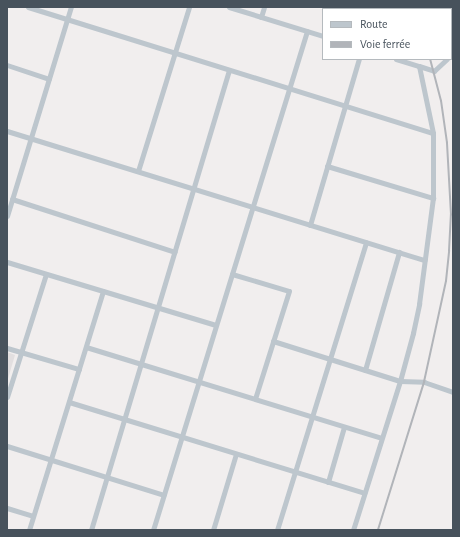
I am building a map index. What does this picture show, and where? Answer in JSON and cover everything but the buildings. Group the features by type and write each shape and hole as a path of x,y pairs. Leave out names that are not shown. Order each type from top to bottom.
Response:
{"street":[{"path":"28,7 433,133"},
{"path":"7,216 71,7"},
{"path":"138,171 189,7"},
{"path":"229,7 322,36"},
{"path":"261,17 264,7"},
{"path":"153,530 307,31"},
{"path":"310,225 359,60"},
{"path":"399,60 434,71 446,60"},
{"path":"353,530 400,381 413,333 425,260 433,198 433,133 417,60"},
{"path":"7,66 49,78"},
{"path":"91,530 229,70"},
{"path":"7,131 425,260"},
{"path":"327,166 433,198"},
{"path":"12,199 175,252"},
{"path":"279,530 295,472 366,242"},
{"path":"365,370 399,252"},
{"path":"7,262 216,325"},
{"path":"7,397 46,274"},
{"path":"232,274 289,291 255,399"},
{"path":"29,530 103,291"},
{"path":"273,341 400,381 424,382 453,392"},
{"path":"86,347 381,438"},
{"path":"7,348 79,369"},
{"path":"69,402 364,493"},
{"path":"328,482 344,427"},
{"path":"7,446 164,495"},
{"path":"213,530 236,454"},
{"path":"7,508 33,516"}],"shaded area":[{"path":"7,352 15,355 7,382"}],"railway":[{"path":"378,530 424,382 446,281 451,215 447,143 441,101 430,60"}]}
